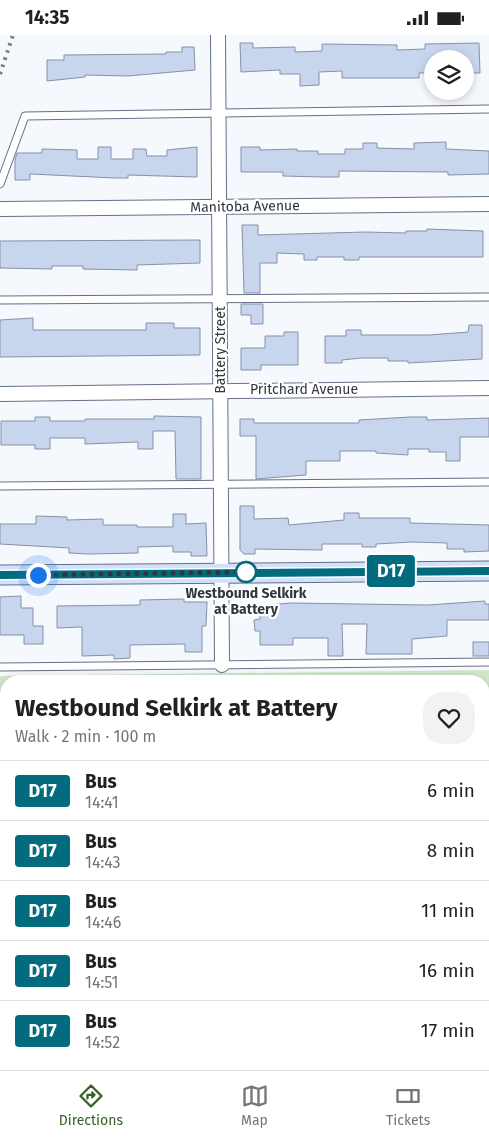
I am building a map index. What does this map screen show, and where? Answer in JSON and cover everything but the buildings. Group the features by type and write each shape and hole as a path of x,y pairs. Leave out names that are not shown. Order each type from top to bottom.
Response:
{"main road":[{"path":"0,575 489,571"}],"street":[{"name":"Battery Street","path":"218,35 222,665"},
{"name":"Manitoba Avenue","path":"0,209 489,203"},
{"name":"Pritchard Avenue","path":"0,393 489,388"}],"lane":[{"path":"0,184 25,116 489,109"},
{"path":"0,300 489,297"},
{"path":"0,486 489,482"},
{"path":"0,667 489,662"}],"green space":[{"path":"489,670 489,675 82,675"}],"railway":[{"path":"0,74 13,35"}],"bus line":[{"name":"D17","path":"0,575 489,571"}],"place":[{"name":"Westbound Selkirk at Battery","path":"246,572"}],"route":[{"path":"38,575 246,572"}]}
